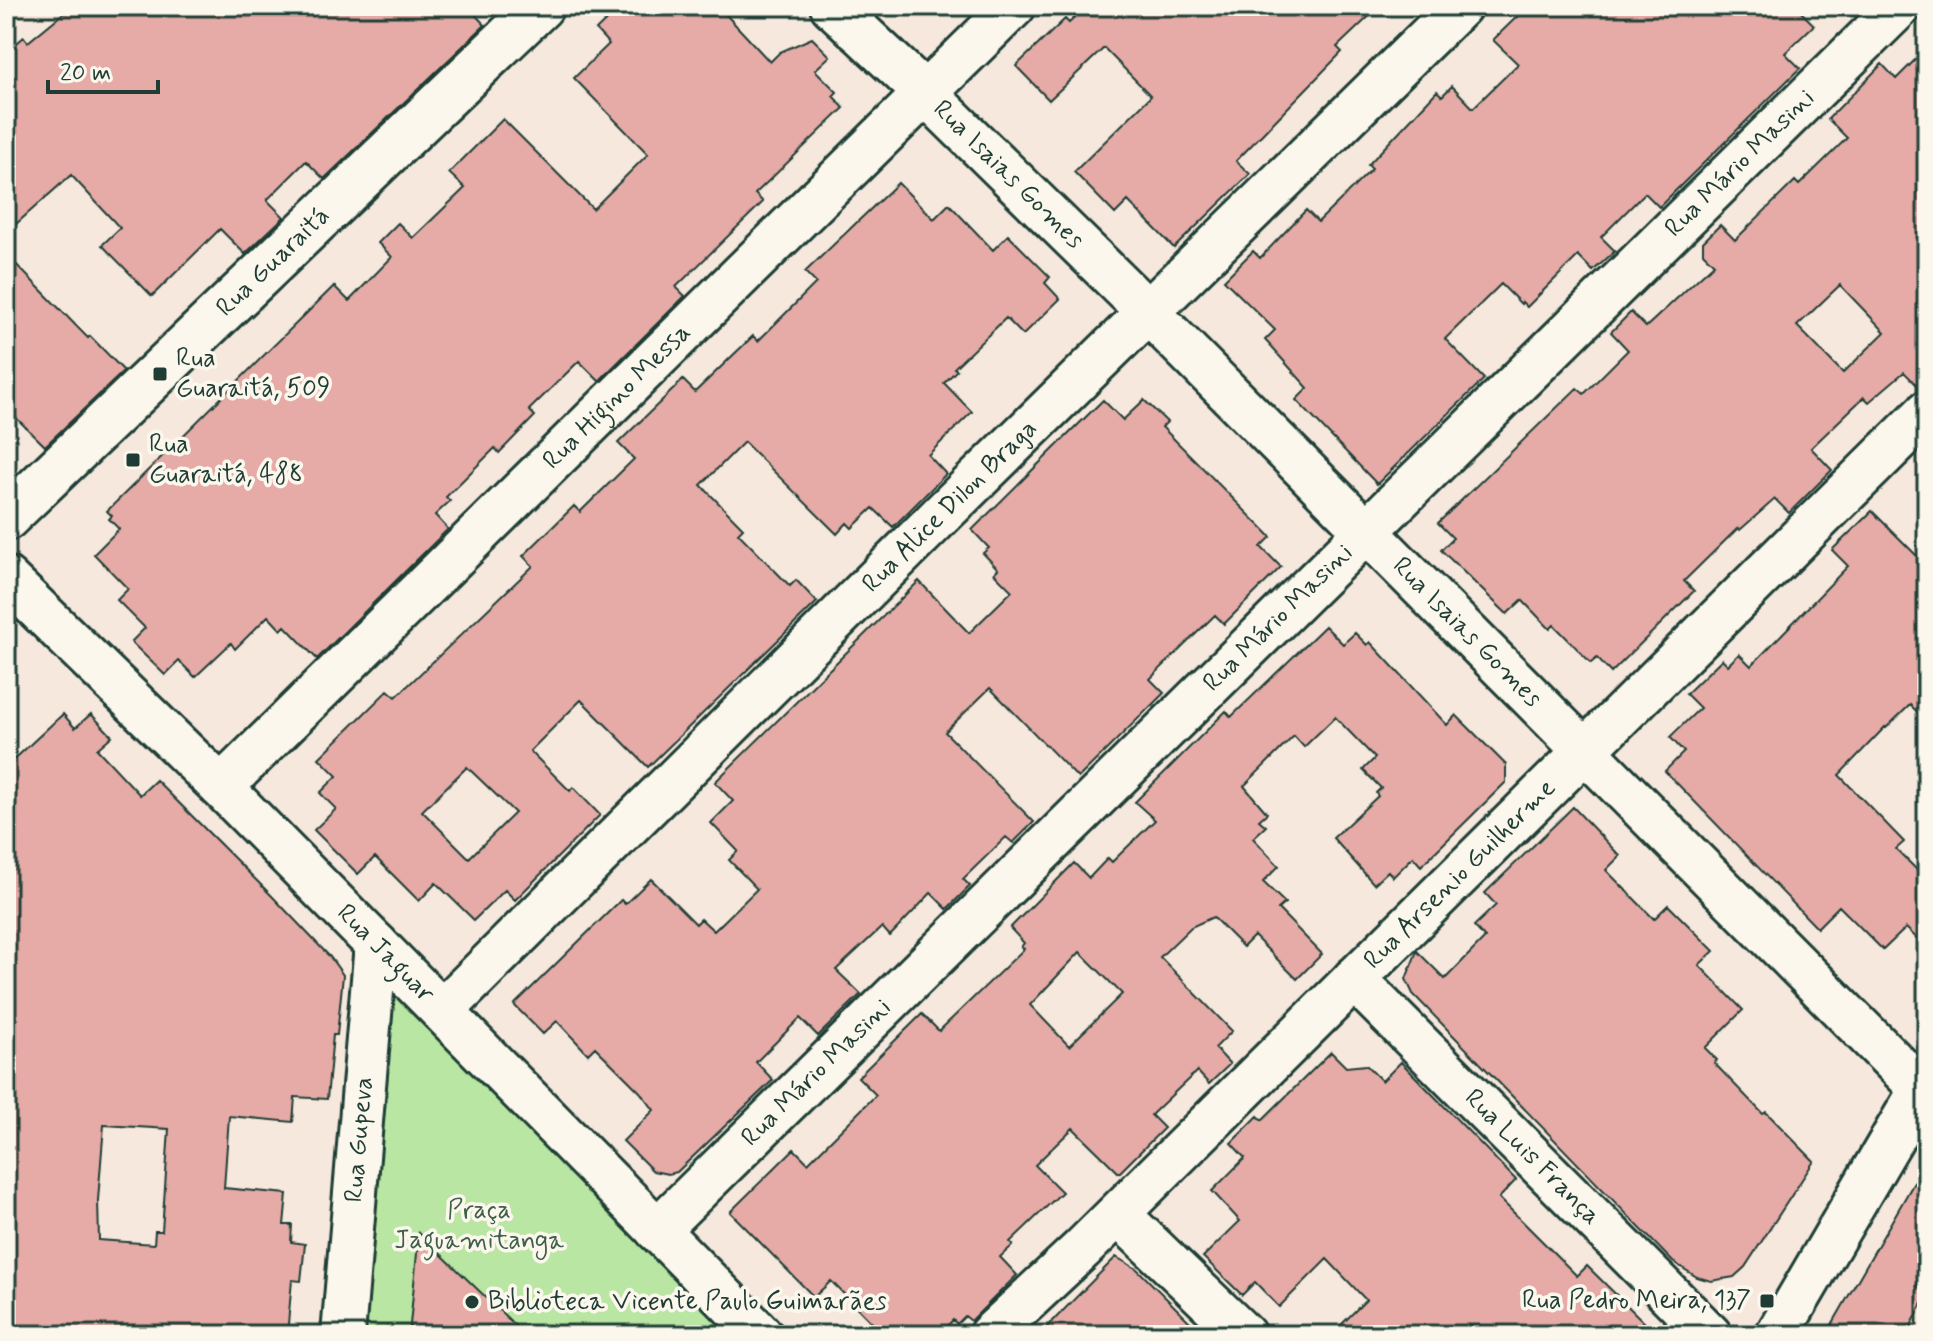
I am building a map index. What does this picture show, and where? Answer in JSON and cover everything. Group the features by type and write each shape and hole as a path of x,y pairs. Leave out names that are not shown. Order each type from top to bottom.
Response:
{"street":[{"name":"Rua Guaraitá","path":"6,518 541,6"},
{"name":"Rua Isaias Gomes","path":"832,6 1148,312 1584,753 1925,1087"},
{"name":"Rua Higino Messa","path":"221,787 1014,6"},
{"name":"Rua Alice Dilon Braga","path":"442,1011 1460,6"},
{"name":"Rua Mário Masini","path":"657,1230 1900,6"},
{"name":"Rua Arsenio Guilherme","path":"990,1335 1118,1214 1927,412"},
{"name":"Rua Jaguar","path":"6,578 221,787 761,1335"},
{"name":"Rua Gupeva","path":"343,1335 376,944"},
{"name":"Rua Luis França","path":"1354,979 1710,1335"},
{"path":"1777,1335 1925,1087"},
{"path":"1118,1214 1244,1335"}],"green space":[{"name":"Praça Jaguamitanga","path":"386,977 740,1335 363,1335"}],"building":[{"path":"72,6 467,6 485,25 324,179 306,161 267,200 284,217 245,254 220,229 152,296 102,245 120,228 71,175 6,233 6,52 24,37 28,42"},
{"path":"621,6 718,6 770,62 780,52 812,38 830,56 815,70 837,92 833,96 844,108 755,194 763,202 676,287 685,296 599,381 579,361 529,410 535,416 499,453 495,448 446,497 450,501 435,515 448,529 317,659 285,626 281,630 268,616 235,649 231,643 195,677 179,661 165,675 131,642 145,628 117,600 128,589 94,554 119,529 109,519 112,516 107,511 334,286 349,301 392,257 378,243 398,223 413,238 465,188 449,173 503,119 593,209 648,154 574,78 609,44 596,30"},
{"path":"1087,6 1380,6 1337,47 1342,52 1236,161 1250,174 1174,248 1128,201 1115,214 1074,172 1151,96 1104,48 1049,100 1016,66 1065,19 1069,23"},
{"path":"1528,6 1795,6 1814,25 1785,53 1800,68 1659,207 1645,193 1601,237 1615,251 1593,271 1578,256 1527,307 1501,284 1445,339 1484,379 1377,484 1296,400 1308,388 1265,340 1275,330 1224,280 1253,251 1260,258 1306,210 1318,222 1372,169 1368,165 1437,91 1442,96 1452,86 1473,108 1518,64 1493,40"},
{"path":"1927,48 1927,389 1921,389 1904,372 1869,402 1864,397 1811,448 1832,470 1789,513 1775,499 1740,530 1738,528 1684,581 1694,591 1611,673 1597,658 1591,663 1554,625 1550,629 1522,600 1507,614 1441,550 1453,538 1438,523 1577,388 1584,394 1628,350 1611,332 1631,312 1646,327 1714,264 1703,253 1703,242 1720,225 1735,240 1795,181 1799,185 1847,138 1828,119 1882,64 1896,79","holes":["1840,285 1885,332 1843,373 1797,326"]},
{"path":"898,183 934,219 949,204 993,250 1008,235 1050,277 1045,283 1060,299 1023,335 1006,318 954,368 957,370 944,383 972,412 928,455 946,474 893,527 873,508 852,528 847,523 837,534 744,442 701,485 743,528 738,533 790,586 796,580 817,602 648,767 581,700 530,751 570,791 573,787 600,815 515,900 505,890 474,920 436,883 419,901 375,857 358,874 314,830 336,809 320,793 337,776 319,758 388,690 396,697 533,566 523,556 574,506 580,512 634,459 618,443 683,380 695,392 753,336 758,341 816,283 805,272","holes":["467,767 515,813 469,858 422,811"]},
{"path":"6,254 124,371 45,446 6,408"},
{"path":"1103,400 1123,420 1144,400 1167,422 1162,427 1271,537 1261,547 1281,567 1224,624 1215,615 1150,679 1164,693 1078,778 990,688 945,732 1034,822 1013,843 1006,837 963,879 970,886 947,909 931,893 890,936 882,927 836,970 861,994 818,1036 800,1018 756,1062 773,1080 677,1172 653,1171 623,1141 654,1110 640,1092 595,1047 588,1054 557,1021 543,1034 514,1005 621,900 625,904 651,879 696,924 701,919 714,931 757,889 729,860 738,851 711,823 733,801 715,782 919,581 969,633 1012,591 994,573 998,569 983,553 989,548 972,530"},
{"path":"1872,511 1927,566 1927,721 1910,705 1839,775 1904,842 1896,849 1927,880 1927,948 1906,928 1883,950 1839,906 1817,928 1665,771 1684,752 1670,737 1700,708 1686,694 1722,659 1728,665 1739,654 1751,666 1848,566 1832,550"},
{"path":"1325,626 1343,644 1355,633 1367,645 1370,642 1447,725 1456,715 1506,765 1506,782 1421,866 1413,857 1393,877 1388,871 1374,884 1333,838 1378,796 1376,793 1381,788 1363,770 1375,758 1335,717 1304,747 1294,736 1244,786 1267,813 1259,820 1266,826 1253,838 1279,866 1263,882 1285,903 1278,909 1322,954 1297,979 1254,936 1243,947 1213,917 1191,927 1160,957 1232,1031 1215,1048 1230,1064 1209,1084 1197,1071 1151,1115 1164,1128 1119,1173 1073,1128 1035,1165 1062,1192 1010,1242 1013,1245 1000,1257 1017,1275 971,1321 965,1316 957,1324 953,1320 938,1335 884,1335 831,1281 814,1297 730,1212 794,1149 808,1163 876,1095 858,1077 922,1014 939,1031 1024,949 1021,947 1024,943 1010,928 1074,863 1089,878 1108,858 1112,862 1155,820 1135,802 1226,711 1231,717","holes":["1080,952 1122,994 1069,1046 1030,1005"]},
{"path":"63,714 75,728 91,714 112,736 97,749 140,795 156,780 272,896 343,975 327,1099 295,1097 293,1122 229,1116 224,1188 287,1194 284,1225 292,1225 291,1242 305,1244 301,1281 292,1280 287,1335 6,1335 6,767","holes":["104,1125 169,1129 162,1231 155,1231 154,1244 99,1240 98,1200"]},
{"path":"1573,807 1620,856 1606,870 1654,919 1668,905 1714,951 1699,965 1743,1010 1705,1048 1717,1060 1714,1063 1763,1114 1766,1112 1814,1161 1745,1267 1734,1277 1711,1281 1697,1277 1673,1262 1413,994 1406,979 1417,951 1445,979 1485,938 1474,926 1496,905 1485,893"},
{"path":"1331,1052 1346,1067 1366,1065 1382,1081 1401,1062 1516,1180 1499,1198 1577,1276 1587,1266 1657,1335 1331,1335 1366,1300 1327,1259 1279,1307 1255,1282 1242,1295 1203,1257 1240,1221 1212,1191 1245,1158 1231,1143 1258,1116 1262,1120"},
{"path":"1927,1160 1927,1267 1917,1286 1927,1292 1927,1296 1906,1335 1826,1335"},
{"path":"419,1233 525,1335 409,1335"},
{"path":"1116,1257 1137,1269 1203,1335 1039,1335"}],"place":[{"name":"Rua Guaraitá, 509","path":"160,374"},
{"name":"Rua Guaraitá, 488","path":"133,460"},
{"name":"Rua Pedro Meira, 137","path":"1767,1301"},
{"name":"Biblioteca Vicente Paulo Guimarães","path":"472,1302"}]}
